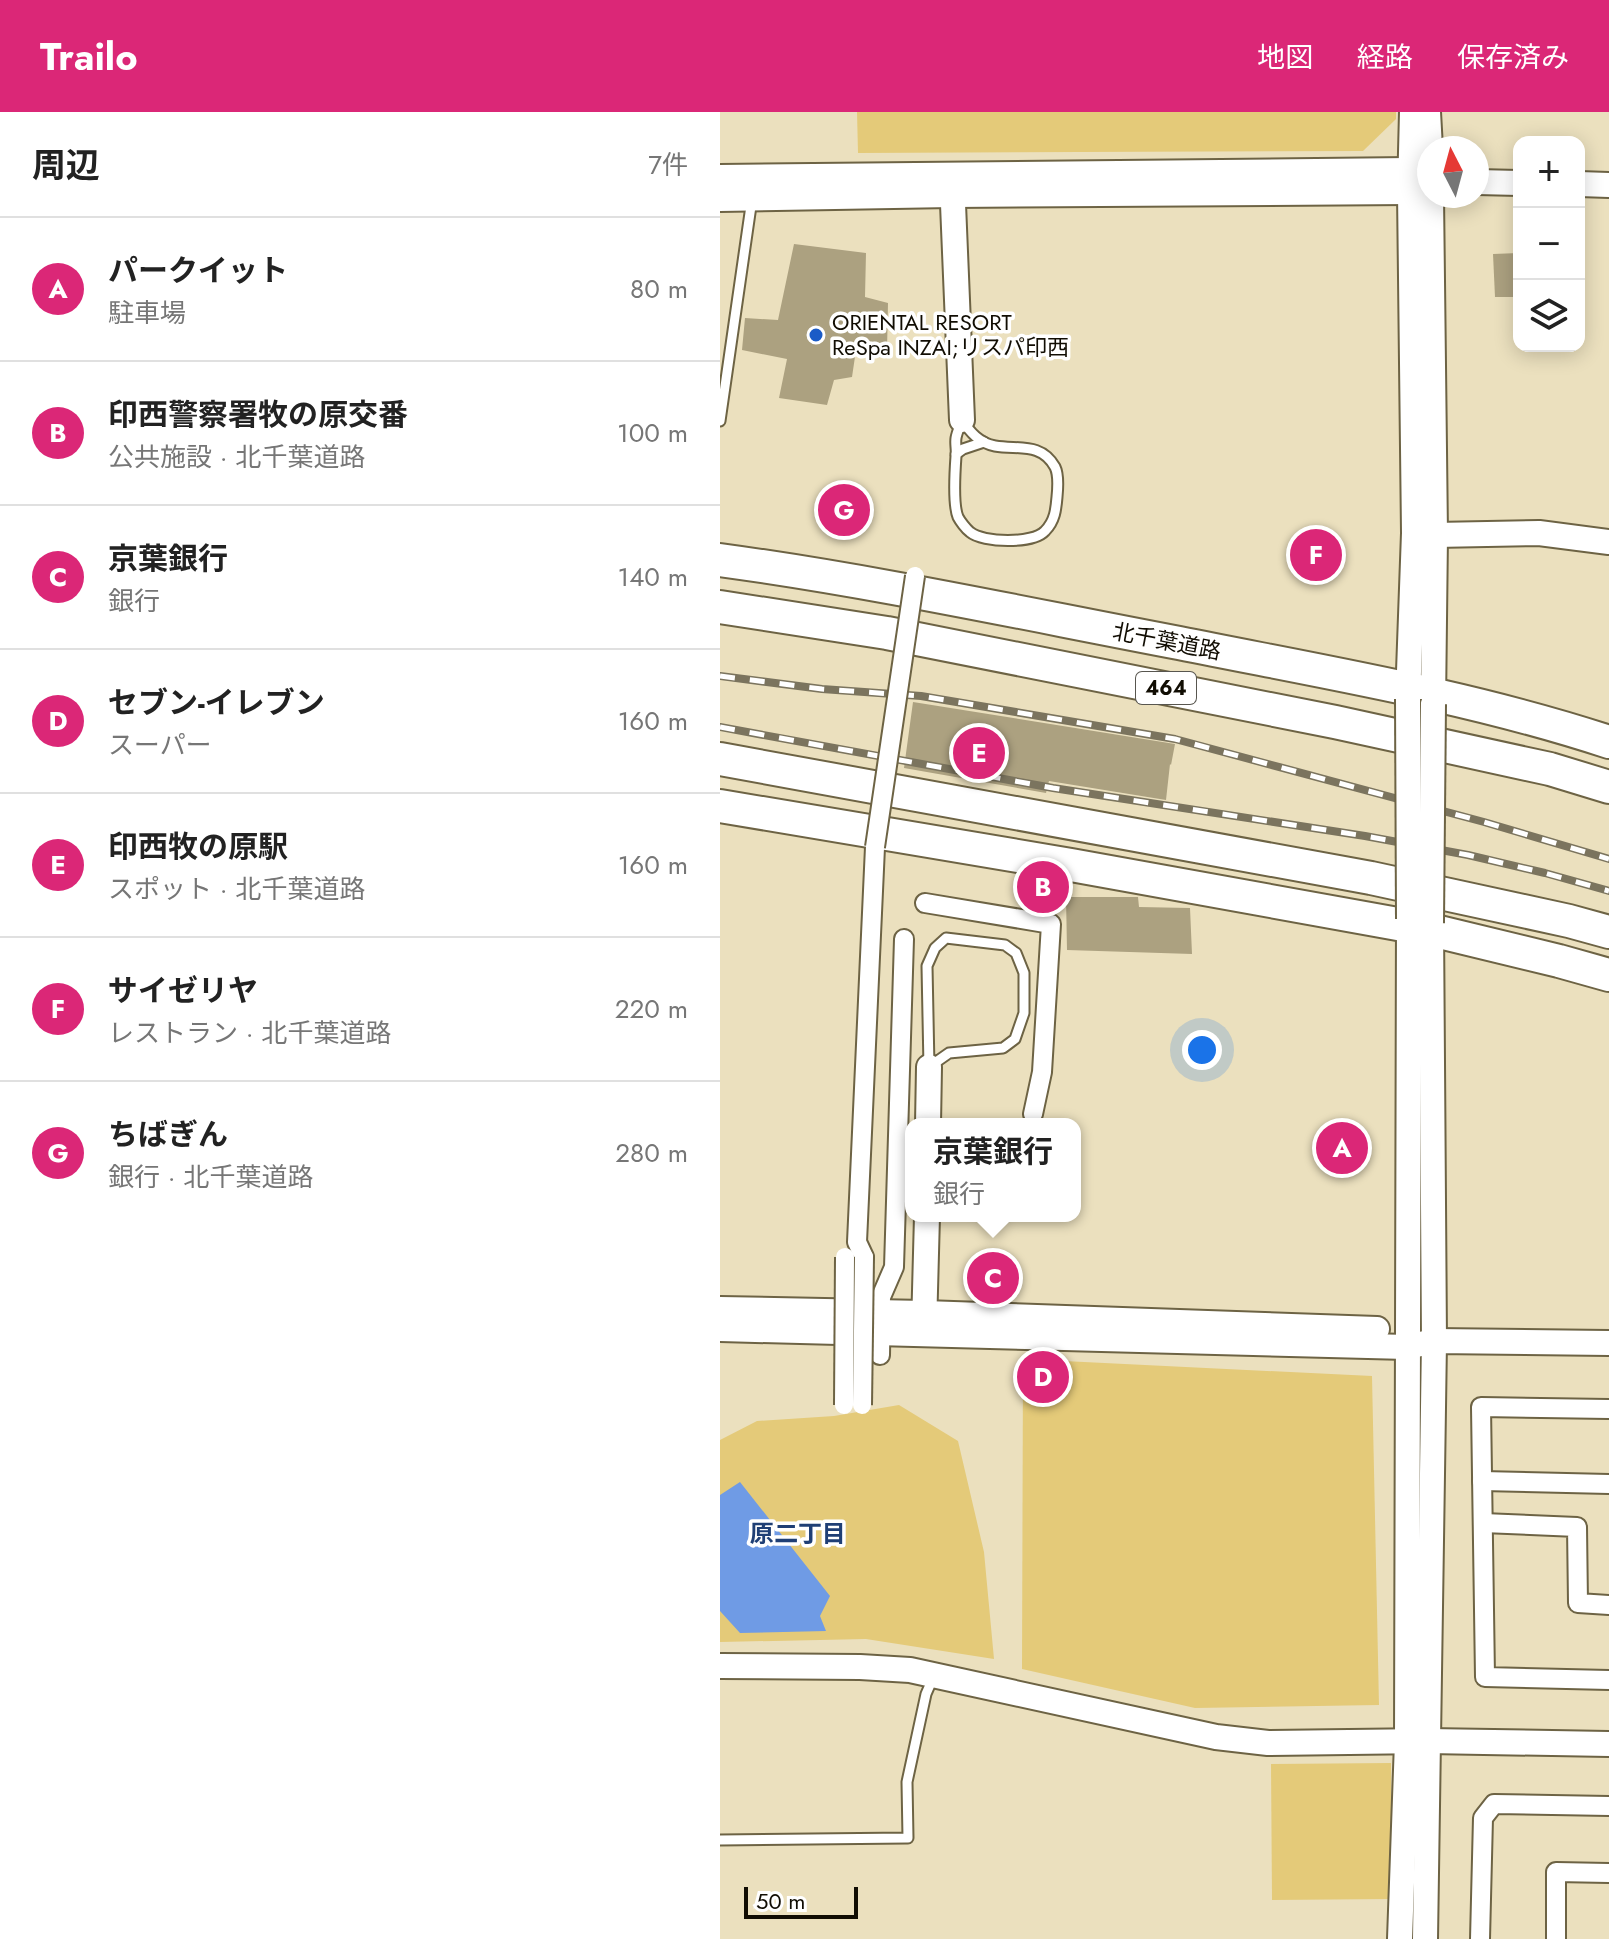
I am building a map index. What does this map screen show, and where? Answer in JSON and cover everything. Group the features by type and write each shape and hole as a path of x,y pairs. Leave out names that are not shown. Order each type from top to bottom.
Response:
{"highway":[{"name":"北千葉道路","path":"721,560 894,588 1421,696 1558,725 1609,742"},
{"name":"464","path":"720,607 887,633 1335,722 1550,769 1609,787"},
{"path":"720,759 1356,875 1609,932"},
{"path":"720,806 1420,924 1609,975"}],"street":[{"path":"1412,112 1417,148"},
{"path":"1428,112 1429,136"},
{"path":"720,177 952,184 1417,184"},
{"path":"1489,182 1513,183"},
{"path":"720,199 952,184"},
{"path":"952,184 962,420"},
{"path":"1585,184 1609,185"},
{"path":"1421,208 1414,533 1421,696 1420,924 1408,1338 1425,1939"},
{"path":"1421,696 1435,535 1423,208"},
{"path":"1435,535 1539,533 1609,542"},
{"path":"861,1250 845,1257 853,1405 861,1250 875,847 915,576"},
{"path":"925,903 1051,924 1042,1072 1033,1114"},
{"path":"1400,1939 1418,1742 1434,1341 1420,924"},
{"path":"881,1333 881,1297 894,1267 904,939"},
{"path":"928,1118 929,1067"},
{"path":"924,1324 927,1222"},
{"path":"720,1309 881,1333"},
{"path":"720,1329 881,1333 924,1324 1434,1341 1609,1343"},
{"path":"1609,1409 1481,1407 1485,1677 1609,1680"},
{"path":"1482,1481 1609,1484"},
{"path":"1483,1523 1577,1527 1578,1603 1609,1605"},
{"path":"720,1666 910,1670 1216,1737 1268,1743 1609,1744"},
{"path":"1480,1939 1483,1818 1494,1804 1609,1806"},
{"path":"1556,1939 1556,1872 1609,1873"}],"lane":[{"path":"720,421 752,199"},
{"path":"962,420 973,435 984,442 994,446 1037,449 1057,469 1056,508 1044,533 1025,539 986,540 970,532 958,517 954,470 956,437 962,420"},
{"path":"956,454 984,442"},
{"path":"946,938 1005,945 1016,953 1024,973 1024,1013 1015,1039 1003,1048 949,1053 929,1067 927,966 935,948 946,938"},
{"path":"720,1840 908,1838 907,1782 926,1694 934,1675"}],"shaded area":[{"path":"857,112 1396,112 1396,119 1363,151 858,153"},
{"path":"1023,1359 1372,1376 1379,1705 1195,1708 1022,1669"},
{"path":"899,1405 958,1441 984,1552 994,1659 866,1639 720,1642 720,1440 757,1421 834,1416"},
{"path":"1391,1763 1392,1899 1272,1900 1271,1764"}],"water":[{"path":"740,1482 830,1596 820,1616 826,1631 740,1633 720,1611 720,1495"}],"building":[{"name":"ORIENTAL RESORT ReSpa INZAI;リスパ印西","path":"794,244 866,253 865,297 888,303 887,351 856,350 852,377 834,380 827,405 779,398 787,359 742,350 745,318 778,320"},
{"path":"1513,253 1513,297 1495,297 1493,254"},
{"path":"913,702 1175,744 1166,800 1049,781 1046,793 904,768"},
{"path":"1066,897 1138,897 1139,907 1190,908 1192,954 1067,950"}],"railway":[{"path":"720,676 822,689 921,696 1175,739 1609,859"},
{"path":"720,727 1053,788 1468,855 1609,891"}],"place":[{"name":"ORIENTAL RESORT ReSpa INZAI;リスパ印西","path":"816,335"},
{"name":"ちばぎん","path":"844,510"},
{"name":"サイゼリヤ","path":"1316,555"},
{"name":"印西牧の原駅","path":"979,753"},
{"name":"印西警察署牧の原交番","path":"1043,887"},
{"name":"パークイット","path":"1342,1148"},
{"name":"京葉銀行","path":"993,1278"},
{"name":"セブン-イレブン","path":"1043,1377"}],"district":[{"name":"原二丁目","path":"798,1533"}]}
